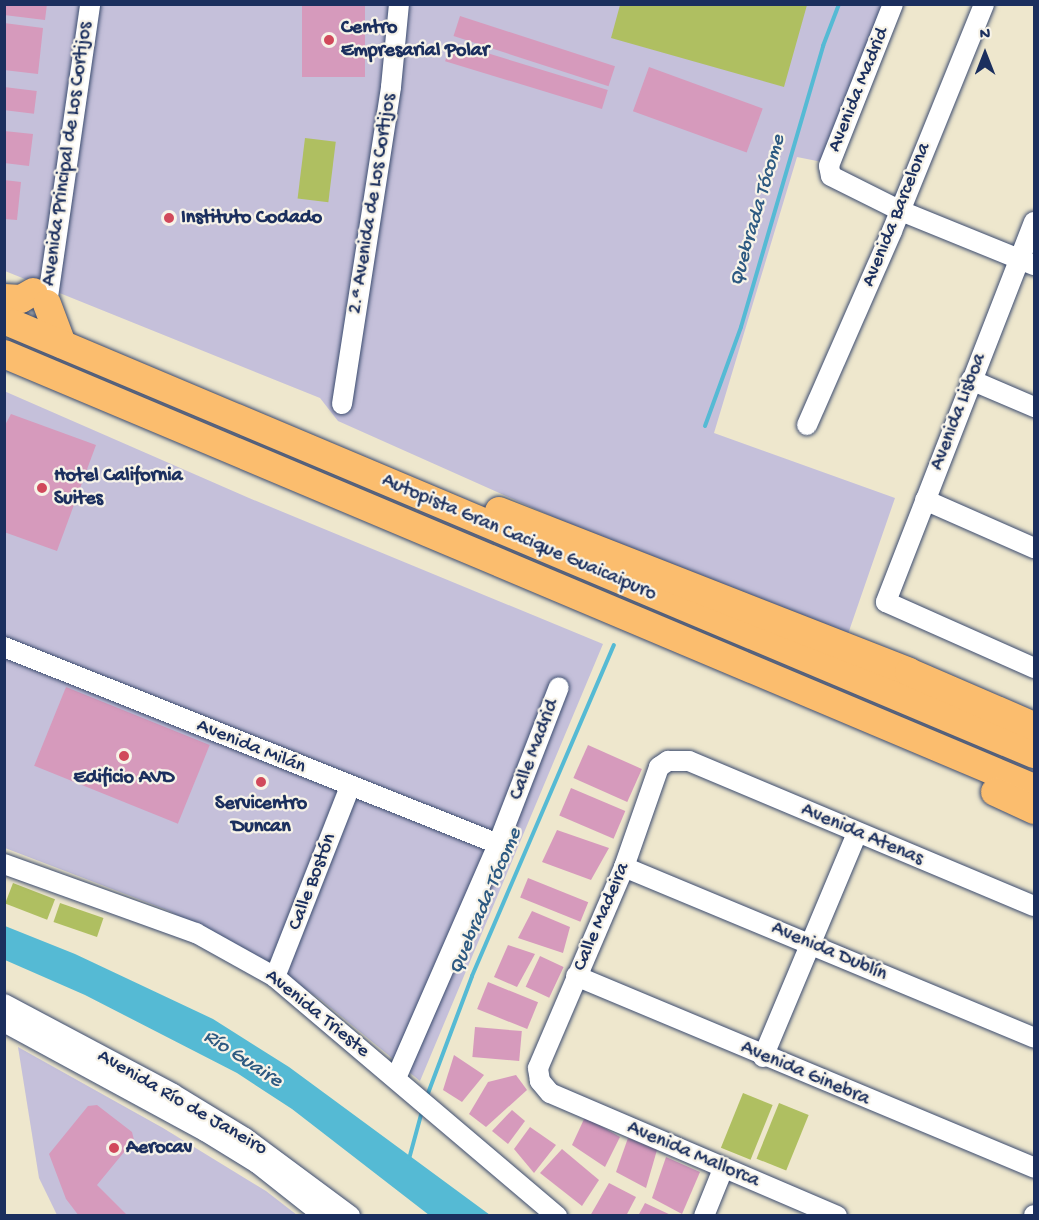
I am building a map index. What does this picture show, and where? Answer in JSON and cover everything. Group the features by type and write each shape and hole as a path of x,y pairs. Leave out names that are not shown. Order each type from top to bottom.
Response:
{"highway":[{"path":"4,298 40,298 62,344"},
{"name":"Autopista Gran Cacique Guaicaipuro","path":"4,320 278,438 1035,754"},
{"name":"Autopista Gran Cacique Guaicaipuro","path":"4,354 400,524 619,611 1035,788"},
{"path":"4,377 53,375"},
{"path":"278,438 383,466 909,672 1035,718"},
{"path":"619,611 650,638 1035,810"},
{"path":"909,672 1035,726"}],"street":[{"name":"Avenida Principal de Los Cortijos","path":"40,298 82,4"},
{"name":"Avenida Principal de Los Cortijos","path":"40,298 90,4"},
{"name":"2.ª Avenida de Los Cortijos","path":"342,404 392,87 399,4"},
{"name":"Avenida Madrid","path":"893,4 829,166 831,176 900,211"},
{"name":"Avenida Barcelona","path":"807,425 900,211 984,4"},
{"path":"900,211 1027,262"},
{"name":"Avenida Lisboa","path":"1035,222 1027,262 971,381 886,602 1035,668"},
{"path":"971,381 1035,407"},
{"path":"925,500 1035,548"},
{"name":"Avenida Milán","path":"4,647 350,787 498,844"},
{"name":"Calle Madrid","path":"396,1078 498,844 559,687"},
{"name":"Calle Madeira","path":"550,1093 540,1081 538,1068 624,867 659,767 668,760 689,761"},
{"name":"Avenida Atenas","path":"689,761 1035,906"},
{"name":"Calle Bostón","path":"275,977 350,787"},
{"path":"763,1057 857,833"},
{"name":"Avenida Trieste","path":"4,864 196,933 275,977 557,1215"},
{"name":"Avenida Dublín","path":"624,867 1035,1038"},
{"name":"Avenida Ginebra","path":"576,976 763,1057 1035,1168"},
{"name":"Avenida Río de Janeiro","path":"4,1004 210,1116 275,1157 350,1215"},
{"name":"Avenida Río de Janeiro","path":"4,1022 205,1131 257,1163 324,1215"},
{"name":"Avenida Mallorca","path":"550,1093 723,1169 837,1215"},
{"path":"704,1215 723,1169"}],"shaded area":[{"path":"4,5 883,5 822,162 797,157 714,433 895,498 848,634 569,524 338,421 320,398 5,271"},
{"path":"4,391 249,498 603,644 420,1081 320,999 254,955 167,910 5,848"},
{"name":"Aerocav","path":"18,1047 163,1128 266,1191 297,1215 57,1215 39,1178"}],"green space":[{"path":"620,4 807,5 784,87 611,38"},
{"path":"305,138 336,142 328,202 298,199"},
{"path":"13,883 55,899 47,920 5,904"},
{"path":"60,903 103,918 97,937 53,922"},
{"path":"743,1093 773,1105 751,1160 721,1148"},
{"path":"779,1103 809,1115 786,1171 757,1159"}],"water":[{"name":"Río Guaire","path":"5,926 75,954 213,1019 289,1067 490,1215 429,1215 292,1109 237,1073 85,995 5,960"}],"building":[{"path":"4,4 47,4 45,20 4,15"},
{"name":"Centro Empresarial Polar","path":"302,4 365,4 365,77 302,77"},
{"path":"460,16 615,66 609,86 454,36"},
{"path":"4,23 43,28 38,74 4,70"},
{"path":"451,42 608,90 602,109 445,61"},
{"path":"649,67 763,108 747,153 633,111"},
{"path":"4,87 37,91 34,114 4,110"},
{"path":"4,131 33,134 29,166 4,163"},
{"path":"4,180 21,182 17,220 4,219"},
{"name":"Hotel California Suites","path":"11,414 96,445 57,551 4,532 4,427"},
{"path":"66,687 210,745 178,824 34,766"},
{"path":"588,745 642,769 627,802 573,778"},
{"path":"571,788 625,811 614,839 559,816"},
{"path":"557,830 609,848 591,880 542,862"},
{"path":"528,878 588,902 580,922 520,897"},
{"path":"532,911 570,927 563,953 518,938"},
{"path":"508,945 535,954 517,987 494,977"},
{"path":"540,956 564,967 549,998 526,987"},
{"path":"488,982 538,1002 527,1029 477,1009"},
{"path":"475,1027 522,1031 519,1061 472,1057"},
{"path":"454,1055 484,1075 462,1102 443,1090"},
{"path":"516,1075 527,1090 486,1127 469,1114 488,1082"},
{"path":"97,1105 132,1132 134,1140 97,1185 128,1216 79,1216 66,1199 49,1154 88,1106"},
{"path":"512,1110 525,1121 508,1144 492,1131"},
{"path":"585,1117 620,1137 605,1167 572,1145"},
{"path":"530,1127 556,1145 534,1173 514,1149"},
{"path":"628,1138 657,1150 646,1188 616,1172"},
{"path":"562,1149 599,1180 582,1206 540,1173"},
{"path":"666,1157 700,1172 682,1214 652,1198"},
{"path":"609,1183 636,1197 626,1216 590,1216"},
{"path":"645,1203 673,1216 638,1216"}],"waterway":[{"name":"Quebrada Tócome","path":"705,426 741,327 823,46 839,4"},
{"name":"Quebrada Tócome","path":"427,1096 472,976 614,645"},
{"name":"Quebrada Tócome","path":"409,1159 422,1111"}],"place":[{"name":"Centro Empresarial Polar","path":"329,40"},
{"name":"Instituto Codado","path":"169,218"},
{"name":"Hotel California Suites","path":"42,488"},
{"name":"Edificio AVD","path":"124,756"},
{"name":"Servicentro Duncan","path":"261,782"},
{"name":"Aerocav","path":"114,1148"}]}
